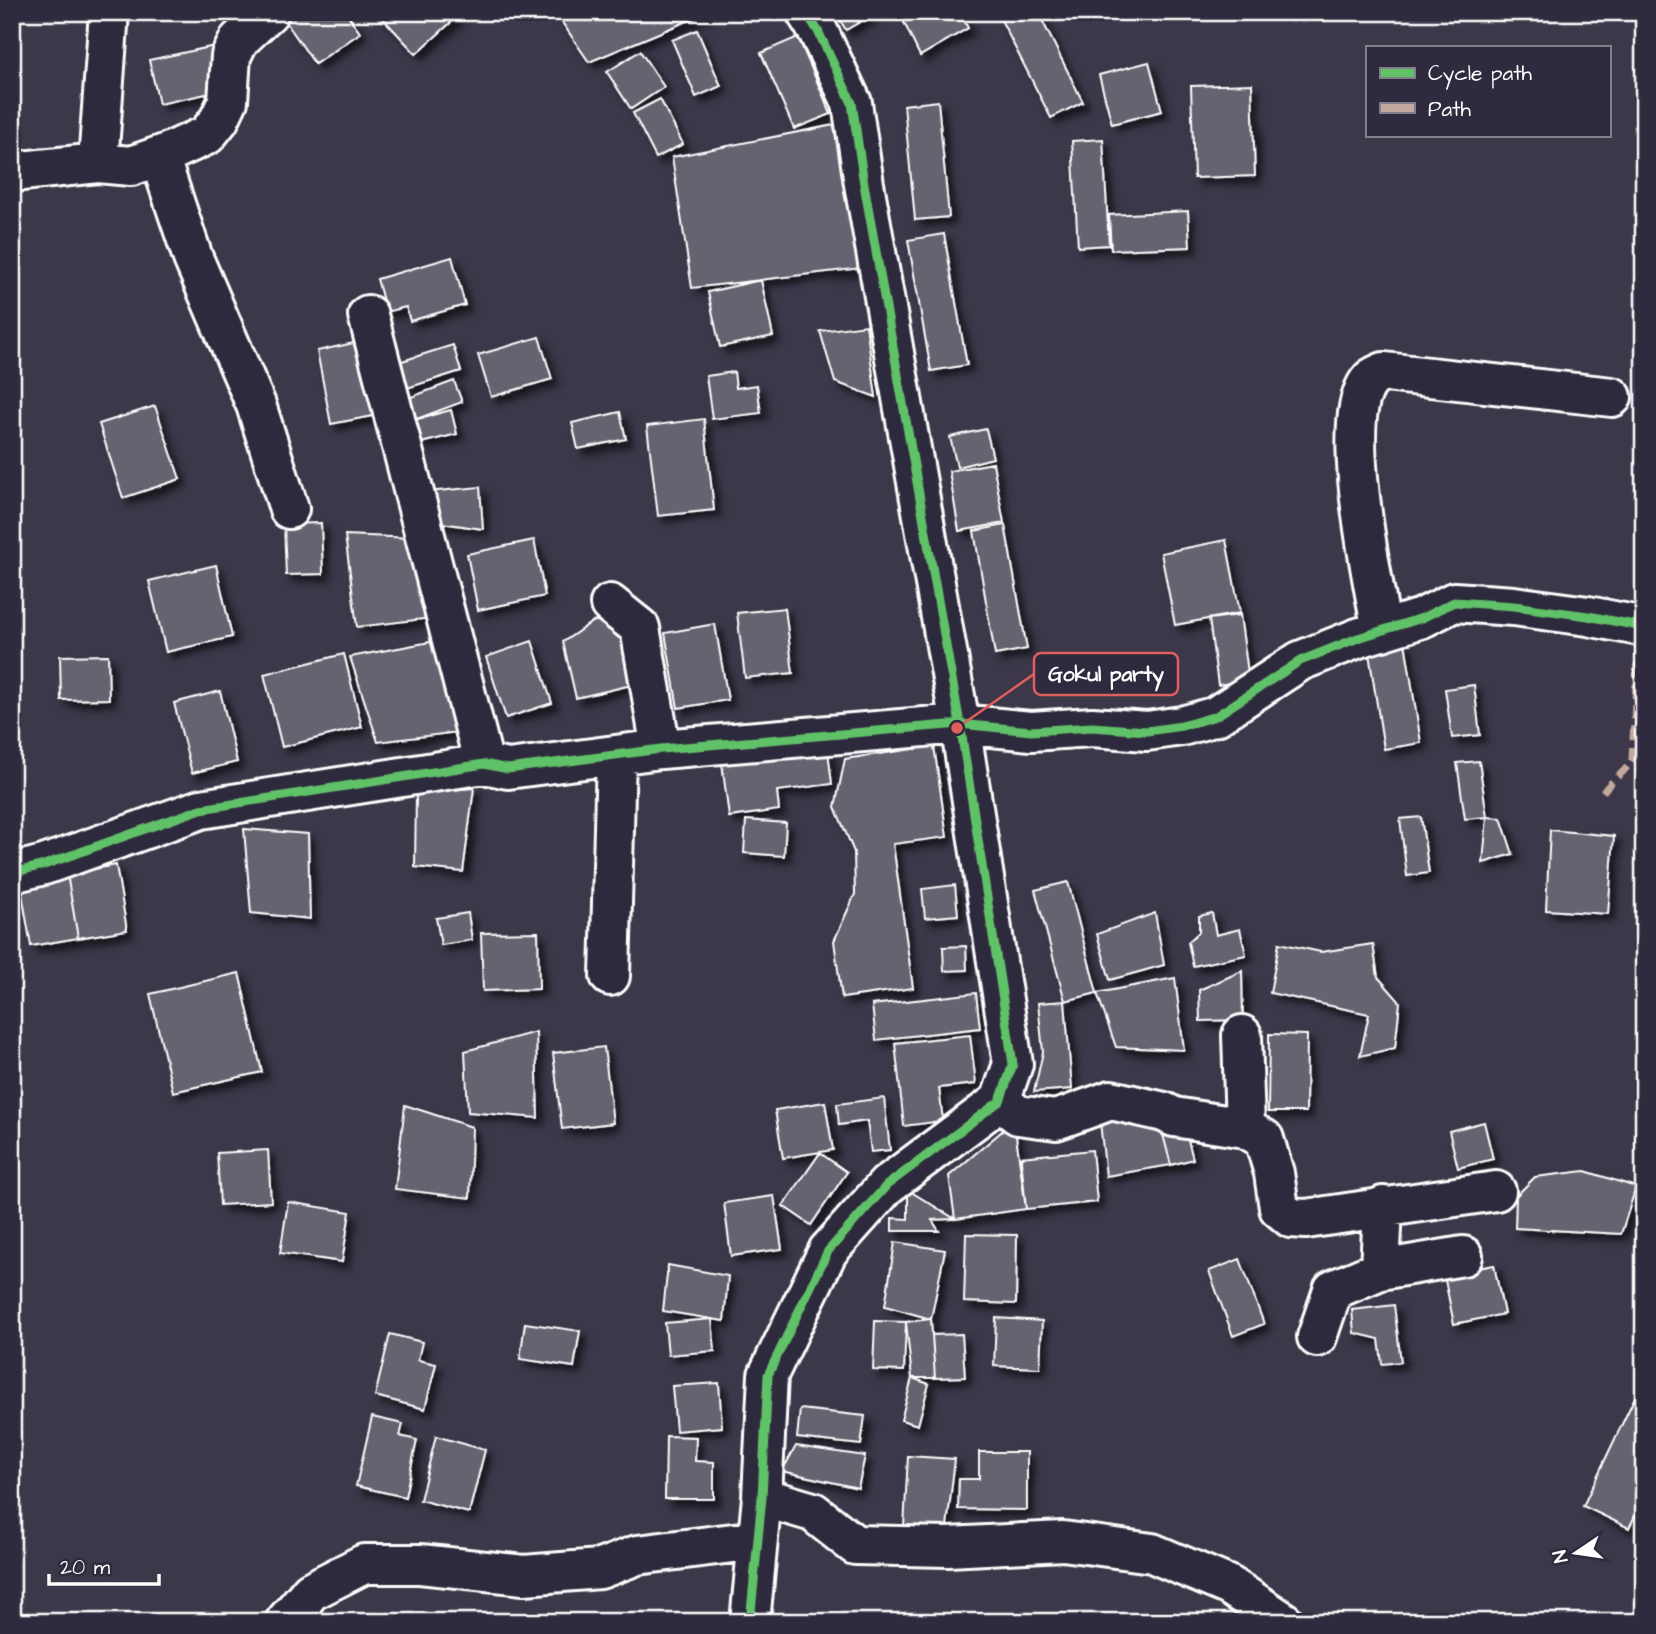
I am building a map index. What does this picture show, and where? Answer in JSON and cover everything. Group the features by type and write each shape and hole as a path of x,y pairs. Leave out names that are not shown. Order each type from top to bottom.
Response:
{"street":[{"path":"98,163 109,12"},
{"path":"12,172 98,163 131,166 207,135 219,120 228,101 231,56 239,40 269,12"},
{"path":"750,1622 762,1497 768,1375 828,1251 887,1185 1000,1101 1013,1064 960,724 866,197 852,103 818,31 806,12"},
{"path":"159,156 193,258 256,405 289,509"},
{"path":"368,315 484,764"},
{"path":"1382,631 1363,524 1355,452 1360,398 1370,378 1384,372 1612,397"},
{"path":"12,873 44,865 201,809 484,764 508,769 661,749 960,724 1031,731 1092,727 1147,731 1182,726 1216,716 1300,661 1422,618 1454,602 1563,613 1644,627"},
{"path":"610,604 640,628 661,749"},
{"path":"610,976 616,755"},
{"path":"1242,1035 1245,1128"},
{"path":"1000,1101 1018,1115 1056,1120 1111,1100 1164,1111 1174,1117 1245,1128 1264,1139 1274,1172 1279,1208 1292,1218 1306,1219 1496,1191"},
{"path":"1380,1270 1383,1206"},
{"path":"1317,1337 1333,1290 1380,1270 1463,1256"},
{"path":"762,1497 813,1512 855,1545 948,1547 1063,1542 1152,1553 1230,1586 1284,1622"},
{"path":"285,1622 311,1591 364,1564 420,1564 524,1574 600,1569 637,1555 757,1539"}],"building":[{"path":"279,12 346,12 360,33 315,64"},
{"path":"377,12 452,12 457,17 416,54"},
{"path":"555,12 709,12 589,62"},
{"path":"835,12 877,12 846,30"},
{"path":"899,12 960,12 968,28 920,56"},
{"path":"997,12 1038,12 1083,102 1051,118"},
{"path":"697,30 721,86 696,97 672,40"},
{"path":"798,37 831,114 794,129 761,53"},
{"path":"215,46 225,90 159,104 149,60"},
{"path":"640,51 664,87 631,109 607,72"},
{"path":"1149,62 1162,111 1112,124 1099,75"},
{"path":"1252,84 1255,176 1194,178 1191,86"},
{"path":"660,99 683,144 656,158 633,113"},
{"path":"938,101 949,217 915,220 904,105"},
{"path":"834,125 862,268 692,288 672,157"},
{"path":"1103,139 1109,245 1078,247 1072,141"},
{"path":"1188,211 1190,247 1111,250 1109,215"},
{"path":"944,234 967,365 931,371 908,240"},
{"path":"452,257 465,305 410,321 406,307 386,312 377,279"},
{"path":"761,280 773,336 720,347 708,292"},
{"path":"866,325 876,397 835,382 820,331"},
{"path":"539,337 552,379 491,397 478,355"},
{"path":"363,341 378,415 331,424 317,351"},
{"path":"453,345 461,371 407,388 399,362"},
{"path":"734,372 736,388 757,385 761,413 712,419 706,376"},
{"path":"454,381 462,402 414,420 406,399"},
{"path":"155,406 180,479 123,498 99,424"},
{"path":"451,410 457,434 421,443 414,420"},
{"path":"620,412 626,439 578,449 572,423"},
{"path":"704,419 714,510 658,516 647,426"},
{"path":"986,429 993,458 957,467 950,437"},
{"path":"993,463 1004,523 959,531 949,471"},
{"path":"480,487 483,529 435,522 427,492"},
{"path":"321,523 323,574 286,575 284,524"},
{"path":"1005,525 1027,649 995,655 974,531"},
{"path":"345,535 413,538 432,618 357,627"},
{"path":"534,540 545,596 478,610 467,554"},
{"path":"1226,540 1240,613 1175,625 1161,553"},
{"path":"216,565 232,637 166,652 149,581"},
{"path":"785,608 793,673 745,678 737,613"},
{"path":"620,615 636,684 576,698 563,642 592,622"},
{"path":"1240,615 1249,680 1218,685 1209,619"},
{"path":"715,624 728,700 678,708 665,633"},
{"path":"441,640 459,732 378,742 350,657"},
{"path":"532,641 552,703 506,718 486,657"},
{"path":"1405,642 1421,743 1384,749 1368,647"},
{"path":"344,654 362,727 282,747 264,674"},
{"path":"108,655 109,699 61,700 60,656"},
{"path":"1474,685 1480,735 1452,738 1445,689"},
{"path":"220,691 237,762 192,773 174,703"},
{"path":"934,746 947,837 893,844 913,988 842,998 834,941 855,894 854,852 835,807 845,759"},
{"path":"828,751 832,784 777,791 779,810 729,817 722,763"},
{"path":"1479,761 1487,817 1465,819 1457,763"},
{"path":"474,788 463,872 415,867 416,793"},
{"path":"1421,817 1429,873 1407,876 1400,819"},
{"path":"1487,817 1501,818 1513,854 1483,863"},
{"path":"746,820 786,823 784,856 744,853"},
{"path":"244,829 308,834 310,919 251,913"},
{"path":"1550,830 1614,836 1608,914 1546,910"},
{"path":"116,865 127,930 78,938 67,874"},
{"path":"67,874 78,938 31,946 20,882"},
{"path":"1068,882 1097,993 1065,1001 1035,890"},
{"path":"955,885 958,915 925,918 922,889"},
{"path":"468,913 472,940 441,945 436,918"},
{"path":"1155,913 1164,965 1110,980 1097,934"},
{"path":"1212,913 1216,935 1240,929 1246,955 1193,966 1188,942 1199,932 1199,916"},
{"path":"538,932 539,989 483,991 481,933"},
{"path":"1279,943 1321,952 1373,944 1378,977 1400,1002 1395,1048 1360,1056 1369,1014 1270,993"},
{"path":"966,946 967,970 944,971 943,947"},
{"path":"1242,971 1243,1020 1200,1021 1199,990"},
{"path":"239,973 262,1072 173,1092 150,994"},
{"path":"1175,978 1184,1050 1116,1047 1097,993"},
{"path":"976,993 980,1028 876,1040 872,1005"},
{"path":"1065,1001 1072,1089 1034,1092 1043,1052 1038,1003"},
{"path":"536,1032 538,1118 468,1112 465,1051"},
{"path":"1269,1034 1307,1035 1306,1112 1268,1112"},
{"path":"970,1035 976,1084 939,1088 943,1121 904,1126 895,1043"},
{"path":"604,1047 613,1123 562,1129 553,1053"},
{"path":"884,1098 890,1150 871,1152 867,1121 839,1125 837,1104"},
{"path":"825,1102 833,1150 783,1158 775,1110"},
{"path":"405,1105 472,1127 470,1198 395,1189"},
{"path":"1162,1114 1161,1127 1171,1165 1106,1176 1100,1122"},
{"path":"1014,1121 1026,1209 955,1219 949,1176"},
{"path":"1183,1121 1193,1159 1171,1165 1161,1127"},
{"path":"1484,1122 1493,1159 1458,1168 1449,1131"},
{"path":"268,1150 271,1202 220,1205 217,1153"},
{"path":"1092,1150 1097,1202 1026,1209 1021,1157"},
{"path":"820,1153 847,1172 811,1225 783,1206"},
{"path":"1585,1171 1636,1187 1621,1234 1515,1228 1516,1196 1535,1177"},
{"path":"908,1190 955,1219 932,1220 939,1231 892,1231 892,1218 908,1219"},
{"path":"774,1196 782,1249 731,1256 724,1203"},
{"path":"288,1202 350,1212 342,1262 280,1253"},
{"path":"966,1234 1017,1235 1016,1304 964,1302"},
{"path":"895,1242 945,1250 931,1319 885,1306"},
{"path":"1240,1259 1264,1324 1233,1336 1209,1271"},
{"path":"668,1265 728,1276 724,1321 663,1311"},
{"path":"1494,1265 1504,1314 1454,1324 1444,1275"},
{"path":"1394,1305 1401,1362 1382,1364 1379,1339 1354,1333 1352,1310"},
{"path":"996,1318 1042,1321 1040,1368 994,1366"},
{"path":"712,1319 715,1351 668,1355 665,1323"},
{"path":"931,1319 935,1378 912,1378 906,1322"},
{"path":"875,1321 906,1322 904,1371 873,1370"},
{"path":"525,1323 580,1331 574,1367 520,1359"},
{"path":"390,1334 422,1342 418,1360 436,1364 425,1409 375,1396"},
{"path":"962,1334 965,1377 935,1378 932,1335"},
{"path":"912,1378 929,1384 918,1425 901,1420"},
{"path":"1644,1378 1644,1498 1629,1528 1583,1506"},
{"path":"719,1383 722,1427 676,1431 672,1386"},
{"path":"800,1409 865,1416 861,1445 797,1438"},
{"path":"372,1417 403,1424 400,1436 417,1440 405,1497 356,1486"},
{"path":"436,1436 485,1450 469,1513 420,1500"},
{"path":"666,1436 696,1437 695,1461 714,1462 714,1499 665,1499"},
{"path":"796,1446 865,1456 858,1488 782,1471"},
{"path":"979,1452 1027,1452 1027,1510 958,1509 959,1479 979,1479"},
{"path":"908,1456 955,1459 947,1526 904,1527"}],"marked path":[{"path":"1603,792 1632,759 1639,626"}],"cycle path":[{"path":"750,1622 762,1497 768,1375 828,1251 887,1185 1000,1101 1013,1064 960,724 852,103 818,31 806,12"},
{"path":"12,873 44,865 201,809 484,764 508,769 661,749 960,724 1031,731 1092,727 1147,731 1182,726 1216,716 1300,661 1358,638 1422,618 1454,602 1514,606 1644,627"}],"place":[{"name":"Gokul party","path":"957,728"}]}
